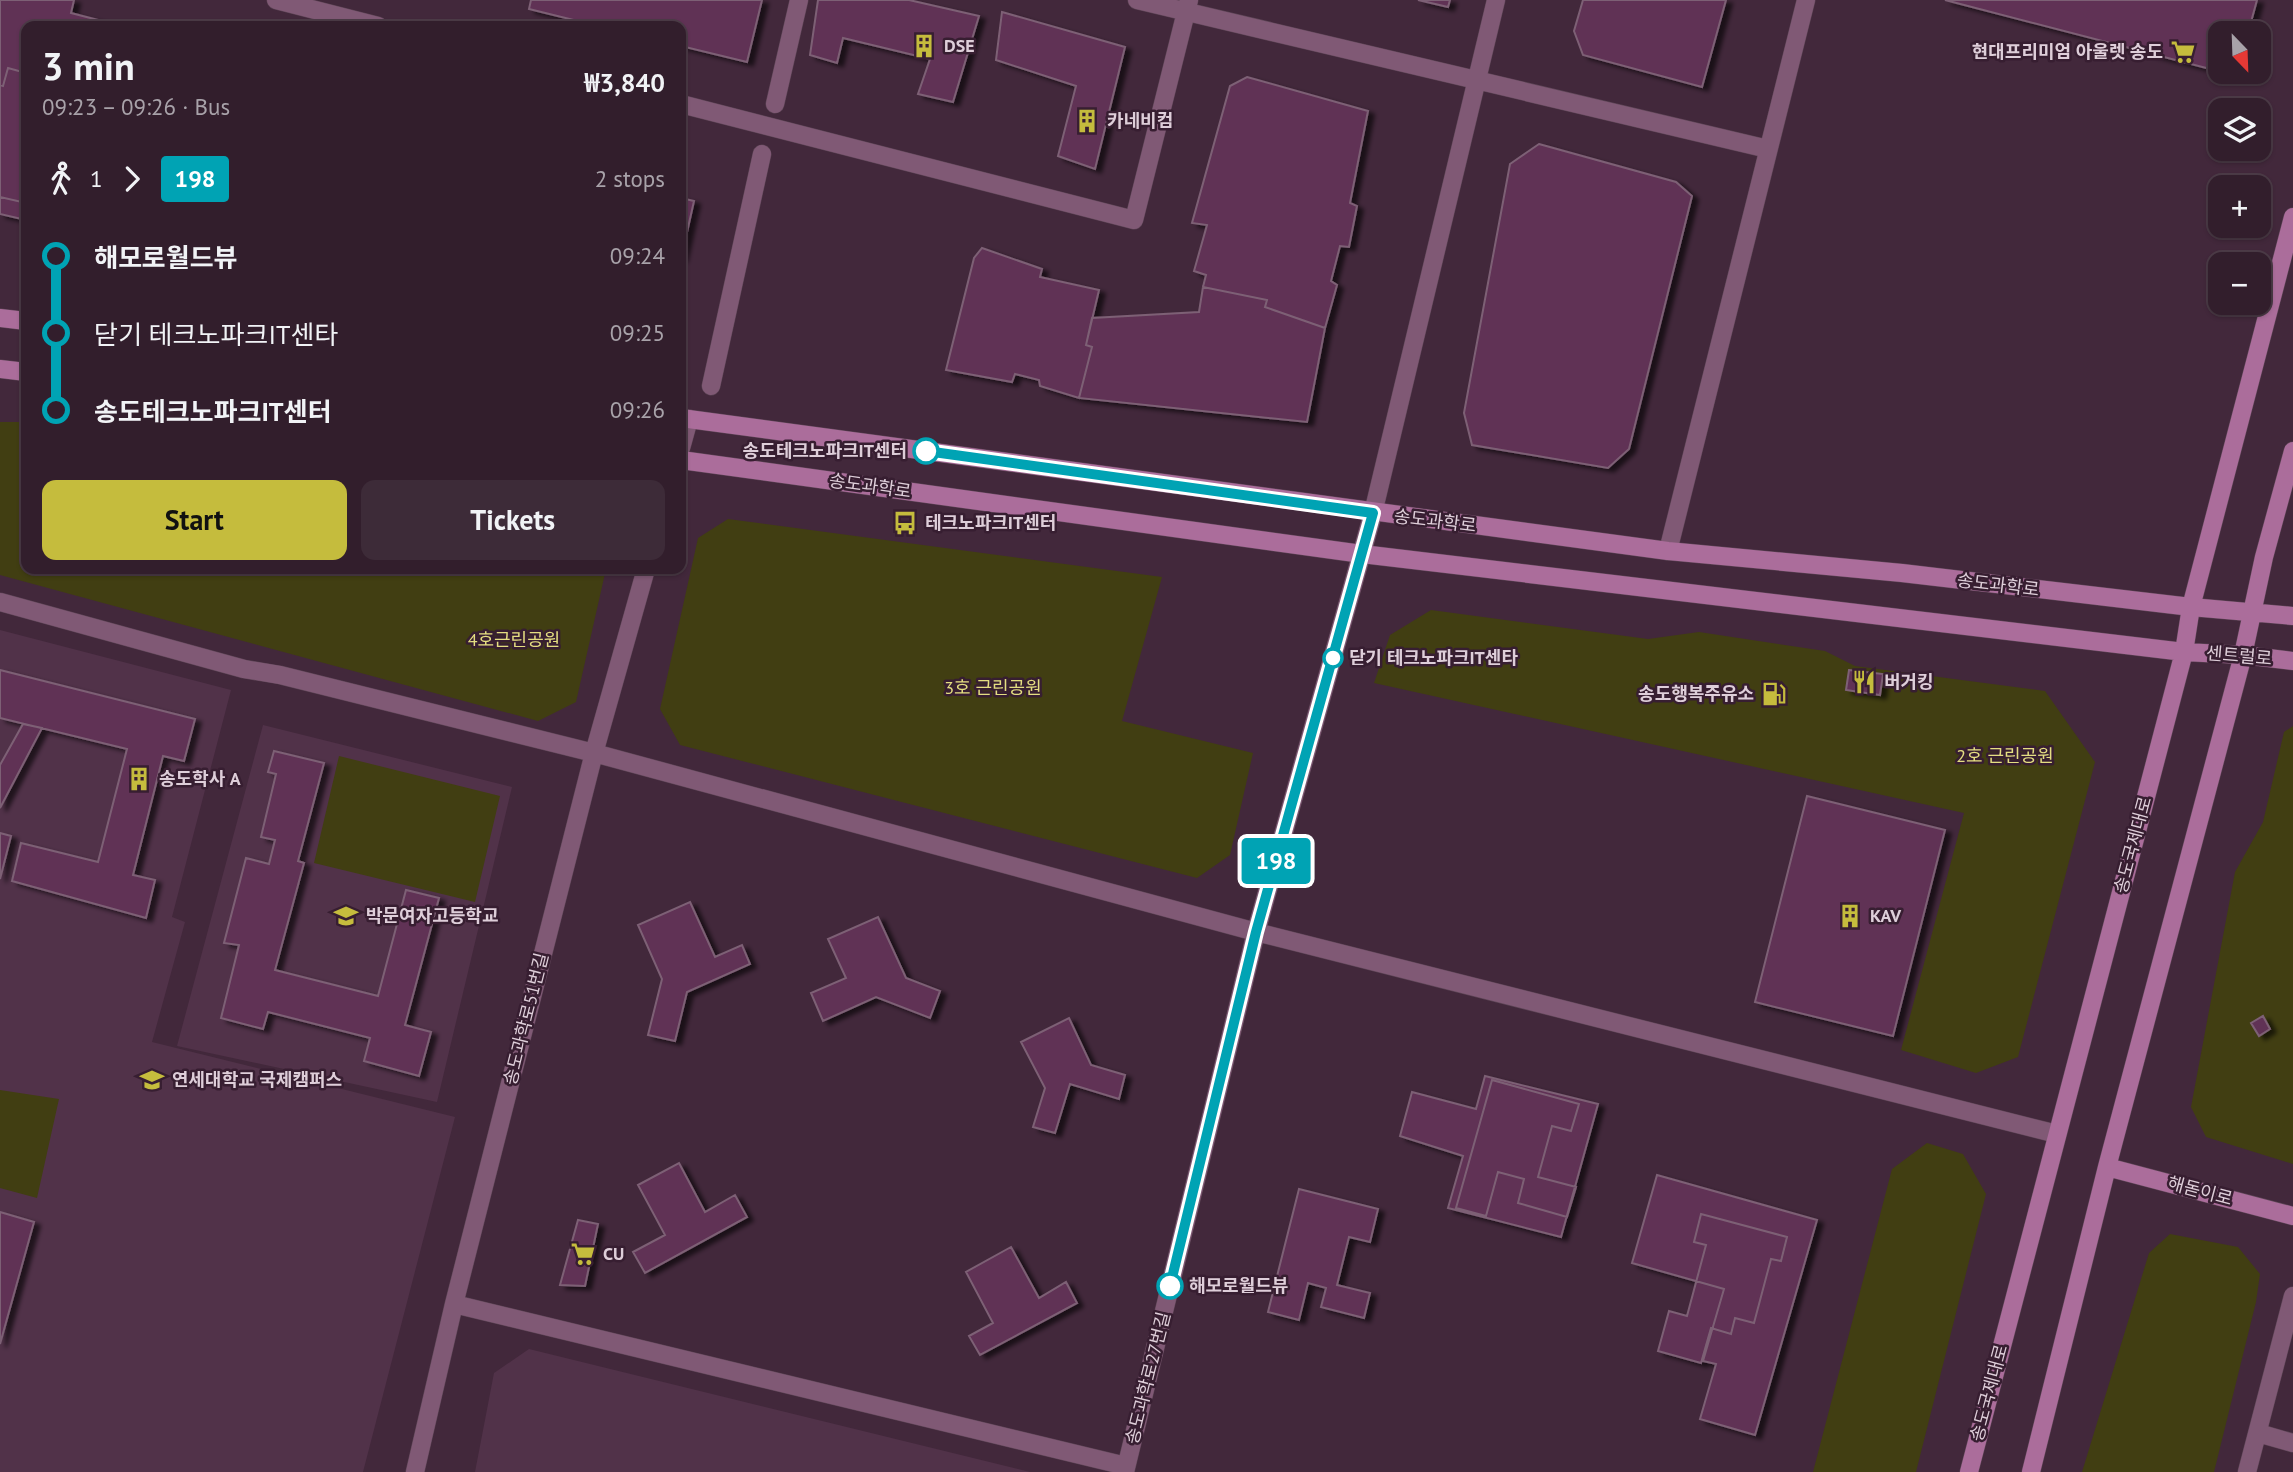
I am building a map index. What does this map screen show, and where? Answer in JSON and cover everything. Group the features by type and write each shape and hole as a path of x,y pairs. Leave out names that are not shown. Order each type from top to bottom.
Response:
{"main road":[{"name":"송도국제대로","path":"1969,1472 2184,652 2191,607 2293,217"},
{"path":"0,318 21,320"},
{"path":"0,369 21,371"},
{"name":"송도과학로","path":"686,419 1668,551 1902,573 2191,607"},
{"path":"2031,1472 2106,1167 2243,655 2293,451"},
{"name":"송도과학로","path":"686,461 1362,554 2184,652"},
{"path":"2191,607 2293,616"},
{"name":"센트럴로","path":"2184,652 2293,661"},
{"name":"해돋이로","path":"2106,1167 2293,1216"}],"street":[{"path":"276,0 358,21"},
{"path":"775,104 799,0"},
{"path":"1137,0 1187,6 1475,80 1768,149"},
{"name":"송도과학로27번길","path":"1126,1469 1256,932 1373,513 1496,0"},
{"path":"1668,551 1806,0"},
{"path":"686,105 1134,220 1187,6"},
{"path":"711,386 762,154"},
{"name":"송도과학로51번길","path":"415,1472 454,1304 594,752 645,574"},
{"path":"0,602 244,669 280,675 594,752 1256,932 2057,1134"},
{"path":"2247,1472 2293,1296"},
{"path":"454,1304 1126,1469"},
{"path":"2258,1433 2293,1443"}],"shaded area":[{"name":"연세대학교 국제캠퍼스","path":"0,630 231,690 172,917 185,922 152,1042 455,1117 363,1472 0,1472"},
{"name":"박문여자고등학교","path":"263,725 512,787 437,1102 177,1046"},
{"path":"529,1349 1030,1472 475,1472 494,1373"}],"green space":[{"name":"4호근린공원","path":"0,422 21,422 21,574 605,574 576,702 538,721 0,575"},
{"name":"3호 근린공원","path":"728,519 1162,577 1122,721 1253,753 1230,855 1197,878 680,745 660,709 698,538"},
{"name":"2호 근린공원","path":"1431,610 1648,639 1699,632 1825,651 1855,666 2045,691 2095,762 2018,1057 1976,1073 1901,1050 1964,813 1374,683 1390,635"},
{"path":"2293,726 2293,1164 2206,1137 2191,1107 2235,872 2263,822 2284,732"},
{"path":"339,756 500,796 475,902 314,863"},
{"path":"0,1090 59,1099 37,1198 0,1188"},
{"path":"1927,1143 1963,1154 1986,1194 1916,1472 1813,1472 1892,1169"},
{"path":"2170,1234 2238,1247 2260,1274 2256,1302 2214,1472 2082,1472 2149,1253"}],"building":[{"path":"0,0 74,0 71,13 102,21 21,21 21,219 0,214"},
{"path":"531,0 762,0 747,62 686,47 686,21 578,21 529,9"},
{"name":"DSE","path":"818,0 909,0 979,16 953,102 918,94 930,59 843,38 837,63 810,55"},
{"path":"1418,0 1450,0 1448,7"},
{"path":"1583,0 1726,0 1702,87 1583,55 1574,31"},
{"name":"현대프리미엄 아울렛 송도","path":"1945,0 2257,0 2251,21 2208,21 2208,69"},
{"name":"카네비컴","path":"1002,12 1125,47 1095,169 1058,156 1076,86 996,60"},
{"path":"8,68 21,72 21,202 0,197 0,85 3,86"},
{"path":"1247,77 1368,111 1350,203 1357,206 1349,247 1340,246 1331,281 1337,285 1325,328 1265,307 1267,300 1203,287 1206,275 1194,271 1207,225 1192,223 1230,86"},
{"path":"1539,144 1676,182 1692,196 1629,449 1608,468 1472,445 1464,413 1510,164"},
{"path":"686,199 694,201 686,237"},
{"path":"982,248 1042,269 1040,277 1099,290 1086,345 1092,347 1079,398 1040,386 1039,380 1015,374 1012,382 946,370 974,258"},
{"path":"1203,287 1267,300 1265,307 1325,328 1307,422 1079,398 1092,347 1086,345 1092,318 1199,312"},
{"name":"송도학사 A","path":"0,670 195,719 184,761 163,756 133,875 155,880 146,918 12,881 21,843 98,862 127,749 0,718"},
{"name":"버거킹","path":"1849,670 1883,674 1880,695 1846,690"},
{"path":"23,724 42,728 0,808 0,765"},
{"path":"274,751 324,763 298,861 304,863 275,970 378,996 406,890 439,898 405,1025 431,1032 419,1076 364,1061 370,1038 268,1012 263,1029 221,1018 239,945 224,943 246,858 269,864 275,840 261,837 276,774 268,772"},
{"name":"KAV","path":"1807,796 1945,830 1893,1036 1755,1002"},
{"path":"0,833 11,836 0,879"},
{"path":"690,902 715,957 742,945 750,964 687,992 675,1041 648,1035 662,979 638,925"},
{"path":"878,917 906,978 940,991 930,1018 876,997 823,1021 811,993 846,978 828,939"},
{"path":"2263,1016 2270,1029 2259,1036 2251,1023"},
{"path":"1069,1018 1091,1065 1125,1075 1119,1099 1070,1084 1055,1133 1033,1127 1045,1088 1021,1042"},
{"path":"1485,1076 1598,1104 1561,1237 1448,1208 1463,1156 1400,1136 1412,1092 1476,1109"},
{"path":"1492,1080 1579,1104 1571,1131 1552,1126 1538,1177 1576,1187 1567,1217 1518,1203 1524,1179 1498,1172 1486,1216 1456,1208"},
{"path":"679,1163 705,1212 735,1195 747,1217 645,1273 633,1252 665,1235 638,1185"},
{"path":"1657,1175 1817,1220 1755,1435 1700,1419 1716,1364 1703,1361 1724,1289 1632,1263"},
{"path":"1299,1189 1378,1209 1370,1242 1349,1237 1337,1285 1370,1293 1364,1318 1321,1307 1326,1288 1308,1283 1299,1320 1268,1312"},
{"path":"0,1212 34,1222 0,1344"},
{"path":"1701,1214 1787,1237 1781,1261 1771,1259 1754,1323 1735,1318 1731,1334 1711,1328 1701,1363 1658,1351 1669,1311 1687,1316 1706,1245 1694,1242"},
{"path":"578,1220 598,1224 585,1286 560,1285"},
{"path":"1011,1247 1039,1298 1066,1282 1077,1303 980,1355 969,1336 993,1323 966,1272"}],"bus line":[{"name":"198","path":"926,451 1373,513 1256,932 1170,1286"}],"place":[{"name":"DSE","path":"924,46"},
{"name":"현대프리미엄 아울렛 송도","path":"2183,52"},
{"name":"카네비컴","path":"1087,121"},
{"name":"송도테크노파크IT센터","path":"926,451"},
{"name":"테크노파크IT센터","path":"905,523"},
{"name":"닫기 테크노파크IT센타","path":"1333,658"},
{"name":"버거킹","path":"1864,682"},
{"name":"송도행복주유소","path":"1774,694"},
{"name":"송도학사 A","path":"139,779"},
{"name":"박문여자고등학교","path":"346,916"},
{"name":"KAV","path":"1850,916"},
{"name":"연세대학교 국제캠퍼스","path":"152,1080"},
{"name":"CU","path":"583,1254"},
{"name":"해모로월드뷰","path":"1170,1286"}]}
